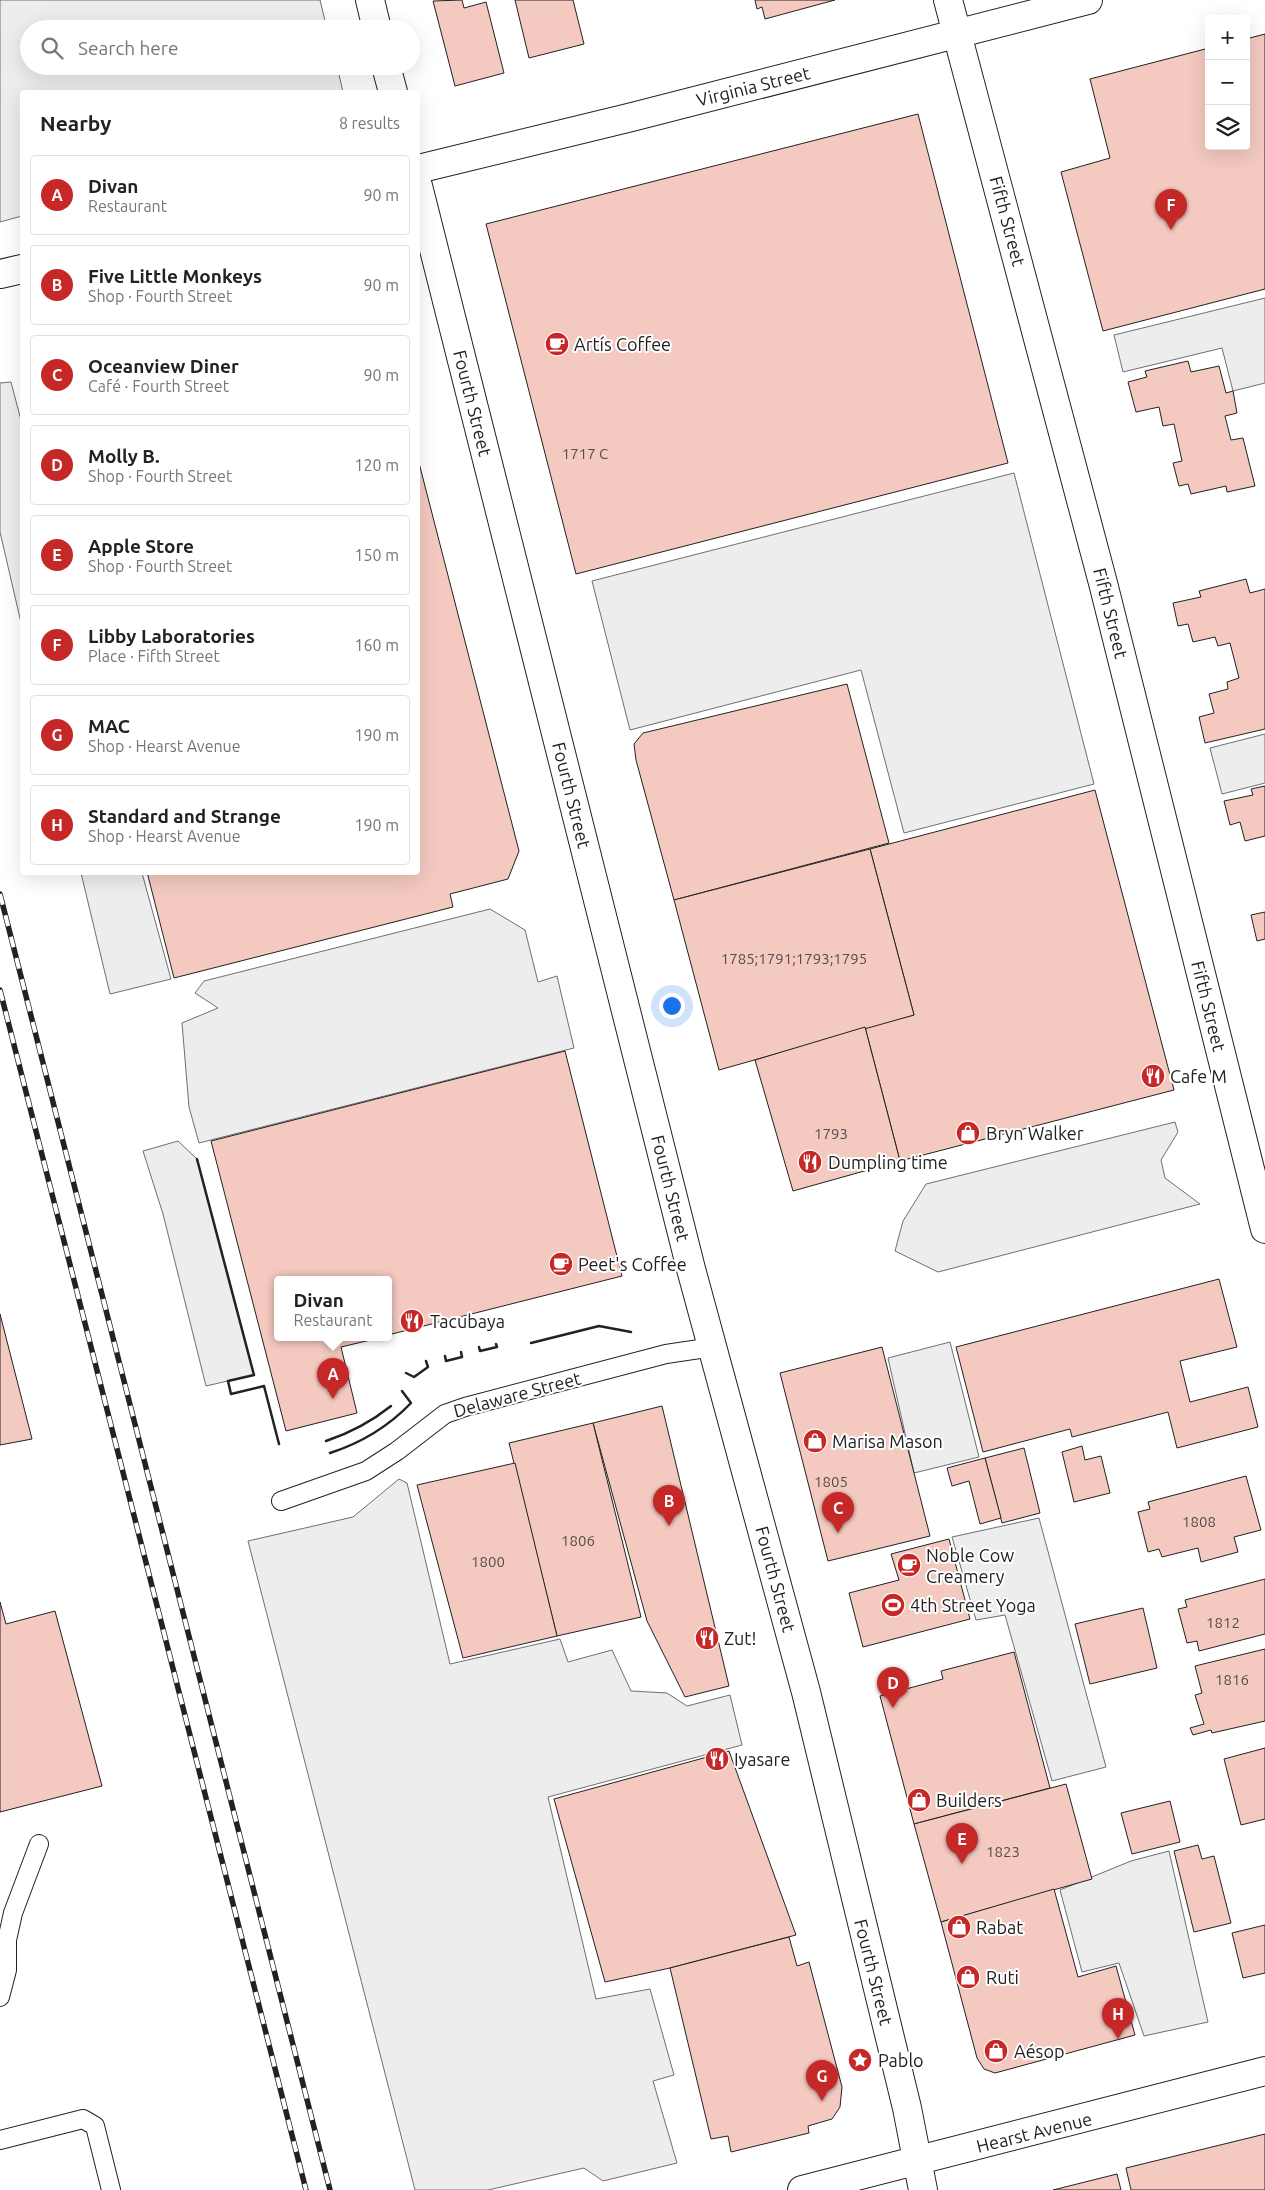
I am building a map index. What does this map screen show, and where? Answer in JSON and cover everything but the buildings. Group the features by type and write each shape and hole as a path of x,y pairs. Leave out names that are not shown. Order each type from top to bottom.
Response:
{"street":[{"path":"370,0 375,20"},
{"name":"Fifth Street","path":"948,0 1080,494 1265,1228"},
{"name":"Virginia Street","path":"420,169 1088,0"},
{"path":"388,75 392,90"},
{"name":"Fourth Street","path":"420,194 691,1269 806,1692 907,2108 923,2190"},
{"path":"0,274 20,269"},
{"name":"Hearst Avenue","path":"802,2190 1265,2072"}],"lane":[{"name":"Delaware Street","path":"281,1501 366,1471 445,1414 458,1409 666,1354 714,1348"},
{"path":"0,1997 7,1970 7,1940 13,1913 39,1844"},
{"path":"0,2140 83,2120 95,2126 111,2190"}],"shaded area":[{"path":"0,0 320,0 325,20 20,20 20,75 339,75 343,90 20,90 20,217 0,222"},
{"path":"1265,298 1265,383 1233,391 1222,348 1123,372 1114,335"},
{"path":"11,382 20,416 20,618 0,532 0,383"},
{"path":"1014,473 1094,784 904,833 861,670 630,730 592,581"},
{"path":"1265,734 1265,783 1222,794 1210,748"},
{"path":"81,875 143,875 171,979 110,994"},
{"path":"490,909 525,930 538,982 557,976 574,1048 199,1143 189,1107 182,1023 218,1008 195,993 204,981"},
{"path":"1175,1122 1178,1132 1161,1160 1165,1178 1200,1204 938,1272 895,1251 903,1221 926,1184"},
{"path":"178,1141 197,1159 254,1375 206,1386 163,1214 143,1151"},
{"path":"950,1342 979,1457 914,1473 888,1358"},
{"path":"399,1479 407,1483 450,1664 560,1639 568,1662 612,1650 631,1691 667,1693 687,1706 730,1695 742,1745 548,1797 596,1999 650,1989 674,2075 653,2081 677,2163 603,2181 584,2168 488,2190 415,2190 248,1541 353,1517"},
{"path":"1039,1518 1106,1767 1052,1781 1005,1615 976,1620 952,1537"},
{"path":"1169,1851 1208,2022 1144,2036 1119,1963 1082,1972 1060,1890 1131,1861"}],"railway":[{"path":"0,894 330,2190"},
{"path":"0,990 306,2190"}],"wall":[{"path":"197,1159 254,1375 228,1381 231,1394 264,1386 279,1444"},
{"path":"531,1343 599,1326 631,1332"},
{"path":"479,1347 480,1351 497,1347 496,1344"},
{"path":"445,1356 446,1361 462,1357 461,1352"},
{"path":"406,1373 414,1377 428,1367 426,1361"},
{"path":"330,1453 374,1433 393,1420 411,1403 402,1391"},
{"path":"326,1441 360,1426 391,1406"}],"place":[{"name":"Libby Laboratories","path":"1171,230"},
{"name":"Artís Coffee","path":"557,344"},
{"name":"Cafe M","path":"1153,1076"},
{"name":"Bryn Walker","path":"968,1133"},
{"name":"Dumpling time","path":"810,1162"},
{"name":"Peet's Coffee","path":"561,1264"},
{"name":"Tacubaya","path":"412,1321"},
{"name":"Divan","path":"333,1399"},
{"name":"Marisa Mason","path":"815,1441"},
{"name":"Five Little Monkeys","path":"669,1526"},
{"name":"Oceanview Diner","path":"838,1533"},
{"name":"Noble Cow Creamery","path":"909,1565"},
{"name":"4th Street Yoga","path":"893,1605"},
{"name":"Zut!","path":"707,1638"},
{"name":"Molly B.","path":"893,1708"},
{"name":"Iyasare","path":"717,1759"},
{"name":"Builders","path":"919,1800"},
{"name":"Apple Store","path":"962,1864"},
{"name":"Rabat","path":"959,1927"},
{"name":"Ruti","path":"968,1977"},
{"name":"Standard and Strange","path":"1118,2039"},
{"name":"Aésop","path":"996,2051"},
{"name":"Pablo","path":"860,2060"},
{"name":"MAC","path":"822,2101"}]}
